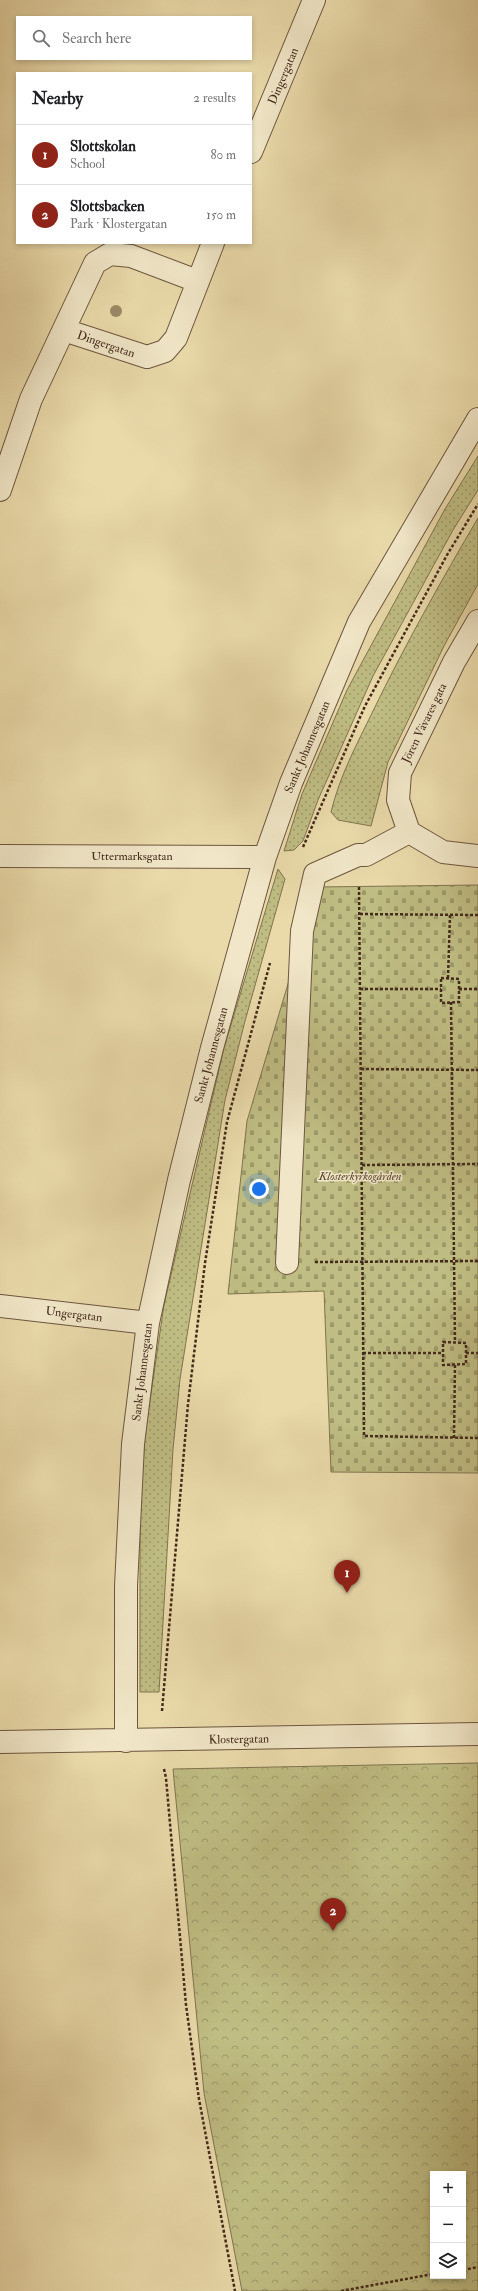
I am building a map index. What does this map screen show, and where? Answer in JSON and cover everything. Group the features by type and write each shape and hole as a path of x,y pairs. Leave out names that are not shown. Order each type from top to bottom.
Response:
{"street":[{"name":"Dingergatan","path":"252,150 314,0"},
{"name":"Dingergatan","path":"64,330 130,353 147,357 166,351 176,338 213,244"},
{"name":"Dingergatan","path":"0,490 31,399 95,263 110,254 131,256 197,281"},
{"name":"Sankt Johannesgatan","path":"126,1741 126,1586 133,1444 148,1323 179,1180 212,1048 265,856 291,783 359,622 478,419"},
{"name":"Jören Vävares gata","path":"409,832 398,800 400,772 454,662 478,620"},
{"path":"287,1263 302,931 315,874 358,855 366,855 409,832 443,852 478,856"},
{"name":"Uttermarksgatan","path":"0,856 265,856"},
{"name":"Ungergatan","path":"0,1306 148,1323"},
{"name":"Klostergatan","path":"0,1742 478,1734"}],"path":[{"path":"302,849 365,706 447,555 478,504"},
{"path":"358,855 360,914 364,1436 478,1438"},
{"path":"360,914 478,915"},
{"path":"448,978 450,915"},
{"path":"235,2291 200,2106 188,2021 166,1778 160,1756 160,1740 174,1546 188,1404 205,1263 227,1122 272,955"},
{"path":"441,978 448,978 459,979 459,1002 441,1003 441,978"},
{"path":"360,989 441,989"},
{"path":"459,989 478,989"},
{"path":"451,1002 455,1342"},
{"path":"361,1069 478,1070"},
{"path":"362,1165 478,1164"},
{"path":"287,1263 362,1261 478,1261"},
{"path":"443,1342 455,1342 466,1342 466,1364 443,1365 443,1342"},
{"path":"363,1353 443,1353"},
{"path":"466,1353 478,1353"},
{"path":"454,1438 455,1364"},
{"path":"466,2269 478,2267"},
{"path":"341,2291 430,2275"}],"green space":[{"path":"478,456 478,490 453,530 373,676 318,800 303,841 294,850 284,851 302,794 347,690 445,509"},
{"path":"478,518 478,584 444,646 388,762 371,826 338,820 331,812 339,785 355,748 385,686 437,589"},
{"path":"278,869 285,879 245,1021 225,1100 180,1379 173,1449 159,1692 140,1692 140,1512 145,1435 164,1305 224,1048"},
{"name":"Klosterkyrkogården","path":"478,885 478,1473 331,1472 324,1291 228,1294 247,1121 317,887"},
{"path":"478,1763 478,2291 242,2291 204,2093 173,1769"}],"place":[{"name":"Slottskolan","path":"347,1593"},
{"name":"Slottsbacken","path":"333,1931"}]}
